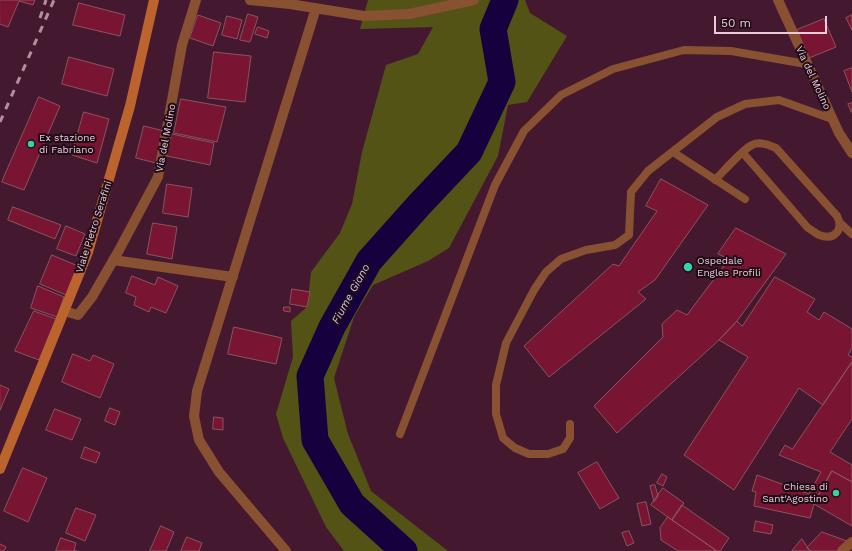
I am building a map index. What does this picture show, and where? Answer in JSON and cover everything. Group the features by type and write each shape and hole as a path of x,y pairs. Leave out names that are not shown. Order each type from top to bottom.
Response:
{"street":[{"name":"Viale Pietro Serafini","path":"0,469 88,252 130,106 154,0"},
{"name":"Via del Molino","path":"64,311 78,315 92,297 158,178 182,45 196,0"},
{"path":"250,0 316,8 364,16 401,14 472,1"},
{"name":"Via del Molino","path":"778,0 832,119 852,153"},
{"path":"286,551 219,472 199,440 194,416 197,391 316,8"},
{"path":"113,260 233,277"},
{"path":"842,551 852,542"}],"lane":[{"path":"400,434 495,185 524,131 561,95 612,69 684,50 732,51 806,64"},
{"path":"570,424 570,438 563,449 548,454 529,454 515,448 504,438 496,414 496,386 506,343 534,290 546,272 561,259 586,250 616,245 629,235 631,192 648,171 717,117 745,104 779,100 832,119"},
{"path":"715,180 752,145 764,143 776,148 837,216 840,223 852,234"},
{"path":"673,152 745,200"},
{"path":"743,153 808,228 819,235 828,237 836,235 839,231 840,223"}],"shaded area":[{"path":"368,0 525,0 530,13 567,36 527,102 508,105 498,156 449,248 428,261 373,285 354,317 334,378 348,434 371,491 448,551 344,551 326,527 283,438 276,414 293,357 291,321 307,307 311,272 340,233 352,204 362,152 386,65 418,54 433,27 360,29"}],"building":[{"path":"0,0 35,0 33,5 19,1 8,27 0,24"},
{"path":"79,3 125,15 120,36 73,25"},
{"path":"248,14 258,17 250,42 240,40"},
{"path":"198,15 221,23 213,46 190,38"},
{"path":"852,15 852,30 846,18"},
{"path":"227,16 242,20 237,39 222,35"},
{"path":"824,19 836,47 809,58 797,30"},
{"path":"258,27 269,31 267,38 255,34"},
{"path":"214,52 251,56 245,102 208,98"},
{"path":"69,57 114,69 107,96 62,84"},
{"path":"852,68 852,92 844,71"},
{"name":"Ex stazione di Fabriano","path":"39,97 60,106 24,190 2,182"},
{"path":"181,99 226,107 217,142 174,133"},
{"path":"852,103 852,112 851,112 848,104"},
{"path":"84,112 109,119 97,163 72,155"},
{"path":"144,126 164,131 156,163 136,158"},
{"path":"172,134 214,143 210,165 167,156"},
{"path":"661,179 708,205 655,280 638,292 646,299 549,377 524,346 613,264 619,266 657,211 646,206"},
{"path":"167,184 192,188 188,217 163,213"},
{"path":"13,207 61,225 55,239 8,220"},
{"path":"153,223 177,227 172,259 147,254"},
{"path":"66,226 85,234 76,256 57,249"},
{"path":"736,228 786,254 737,321 719,340 617,433 594,406 663,337 662,324 677,310 687,315 729,259 718,254"},
{"path":"52,255 78,266 66,295 40,284"},
{"path":"132,276 155,285 158,277 178,286 166,313 151,307 149,312 134,305 136,297 126,293"},
{"path":"775,277 815,299 807,312 819,320 824,312 852,329 852,348 848,355 852,357 852,362 823,405 799,388 734,490 684,455 748,357 719,340 737,321 742,326"},
{"path":"38,286 64,297 57,317 31,308"},
{"path":"292,289 310,292 307,307 290,304"},
{"path":"284,307 290,307 290,312 284,311"},
{"path":"34,311 56,319 39,360 15,351"},
{"path":"234,327 282,338 276,364 228,354"},
{"path":"73,354 90,361 93,355 114,364 100,398 62,382"},
{"path":"852,362 852,419 830,452 852,465 852,482 832,471 814,504 810,518 754,506 756,492 752,491 757,475 809,494 821,472 779,455 785,445 792,449"},
{"path":"0,385 9,389 0,410"},
{"path":"110,408 120,412 115,425 105,421"},
{"path":"55,409 81,419 72,440 46,430"},
{"path":"214,417 223,418 223,430 213,429"},
{"path":"85,447 100,453 96,463 81,458"},
{"path":"597,462 619,498 600,509 578,473"},
{"path":"23,468 47,478 28,522 4,511"},
{"name":"Chiesa di Sant'Agostino","path":"832,471 852,482 852,526 814,504"},
{"path":"662,474 667,477 663,486 657,483"},
{"path":"655,485 658,496 654,502 650,486"},
{"path":"663,488 684,503 672,520 651,505"},
{"path":"646,502 651,524 642,526 637,504"},
{"path":"682,505 729,538 720,551 717,551 672,520"},
{"path":"76,508 96,515 85,541 66,533"},
{"path":"668,517 717,551 678,551 661,540 660,528"},
{"path":"756,521 773,525 771,534 754,531"},
{"path":"161,526 174,532 166,551 150,551"},
{"path":"629,531 634,543 627,546 622,533"},
{"path":"822,532 847,541 837,551 810,551 807,548"},
{"path":"187,537 202,543 199,551 181,551"},
{"path":"61,538 76,543 74,550 77,551 56,551"},
{"path":"802,539 810,551 792,551"},
{"path":"0,544 6,547 4,551 0,551"}],"waterway":[{"name":"Fiume Giano","path":"404,551 352,504 315,440 310,376 332,327 369,261 469,152 502,82 493,29 505,0"}],"railway":[{"path":"40,18 46,0"},
{"path":"0,122 54,0"}],"place":[{"name":"Ex stazione di Fabriano","path":"31,144"},
{"name":"Ospedale Engles Profili","path":"688,267"},
{"name":"Chiesa di Sant'Agostino","path":"836,493"}]}
